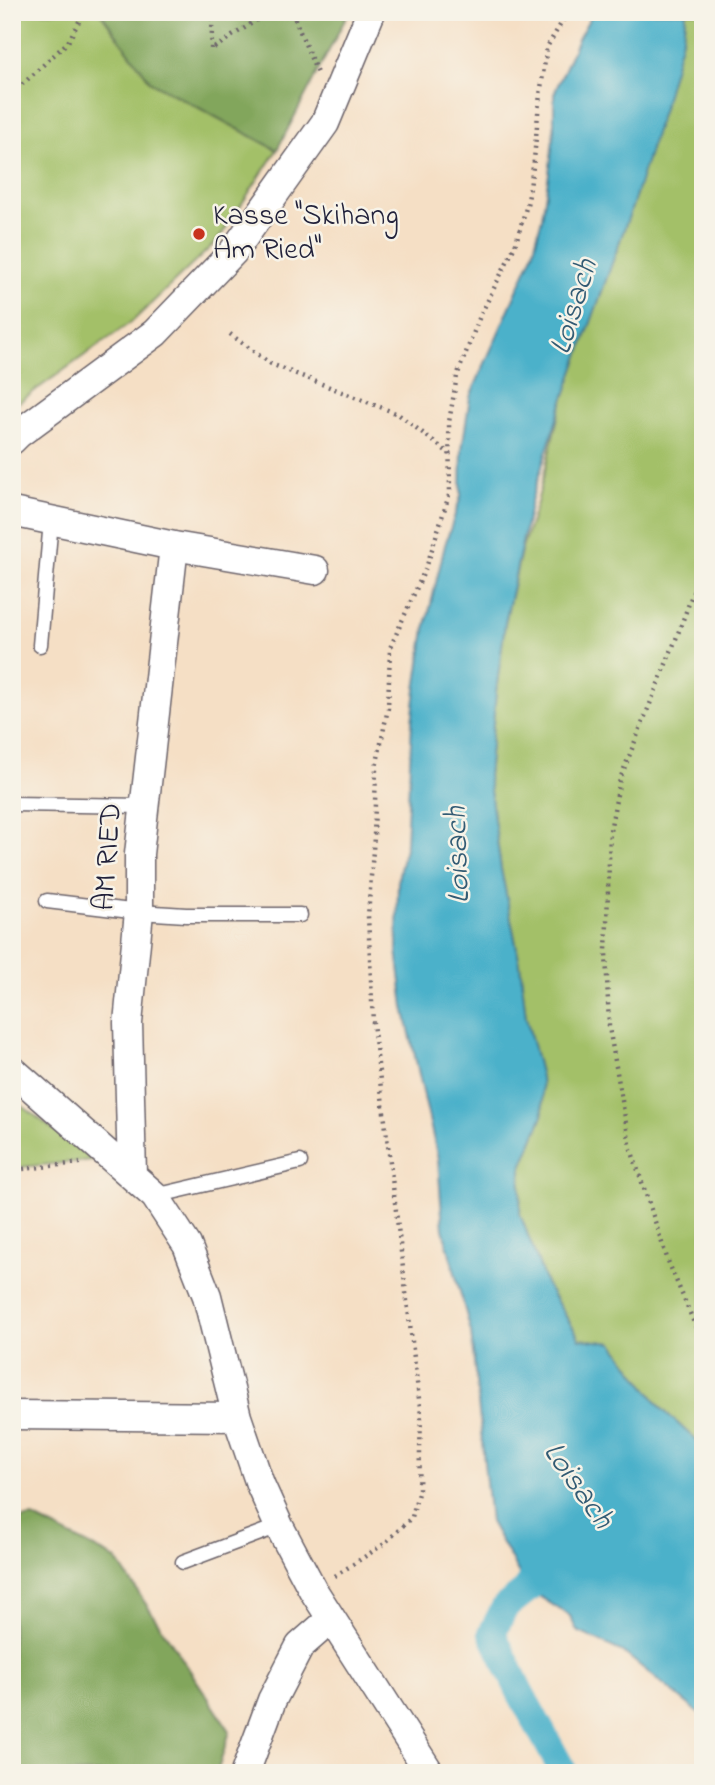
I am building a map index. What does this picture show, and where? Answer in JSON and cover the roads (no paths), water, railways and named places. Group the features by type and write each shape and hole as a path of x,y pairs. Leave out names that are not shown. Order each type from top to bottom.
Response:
{"street":[{"path":"12,440 155,333 233,252 324,124 371,12"},
{"path":"12,512 174,546 315,570"},
{"name":"AM RIED","path":"124,1167 128,1023 139,912 139,854 174,546"},
{"path":"12,1070 155,1196 187,1245 207,1296 237,1417 260,1484 279,1526 313,1590 430,1773"},
{"path":"12,1415 237,1417"},
{"path":"245,1773 272,1700 300,1646 331,1619"}],"lane":[{"path":"40,645 51,521"},
{"path":"12,804 145,806"},
{"path":"47,901 186,915 300,915"},
{"path":"155,1196 300,1162"},
{"path":"183,1562 279,1526"}],"water":[{"name":"Loisach","path":"593,12 686,12 683,36 664,105 632,207 560,409 531,501 505,623 488,776 501,869 520,964 526,1017 541,1077 543,1115 521,1169 520,1214 547,1286 580,1339 613,1343 662,1409 699,1443 703,1451 703,1716 623,1652 577,1631 570,1616 528,1589 490,1522 471,1332 443,1229 438,1159 404,1007 397,950 398,879 406,843 416,690 425,629 445,545 461,496 462,449 470,397 532,257 542,218 550,167 554,94"}],"waterway":[{"path":"540,1552 528,1589 505,1607 492,1633 564,1773"}],"place":[{"name":"Kasse \"Skihang Am Ried\"","path":"199,234"}]}
